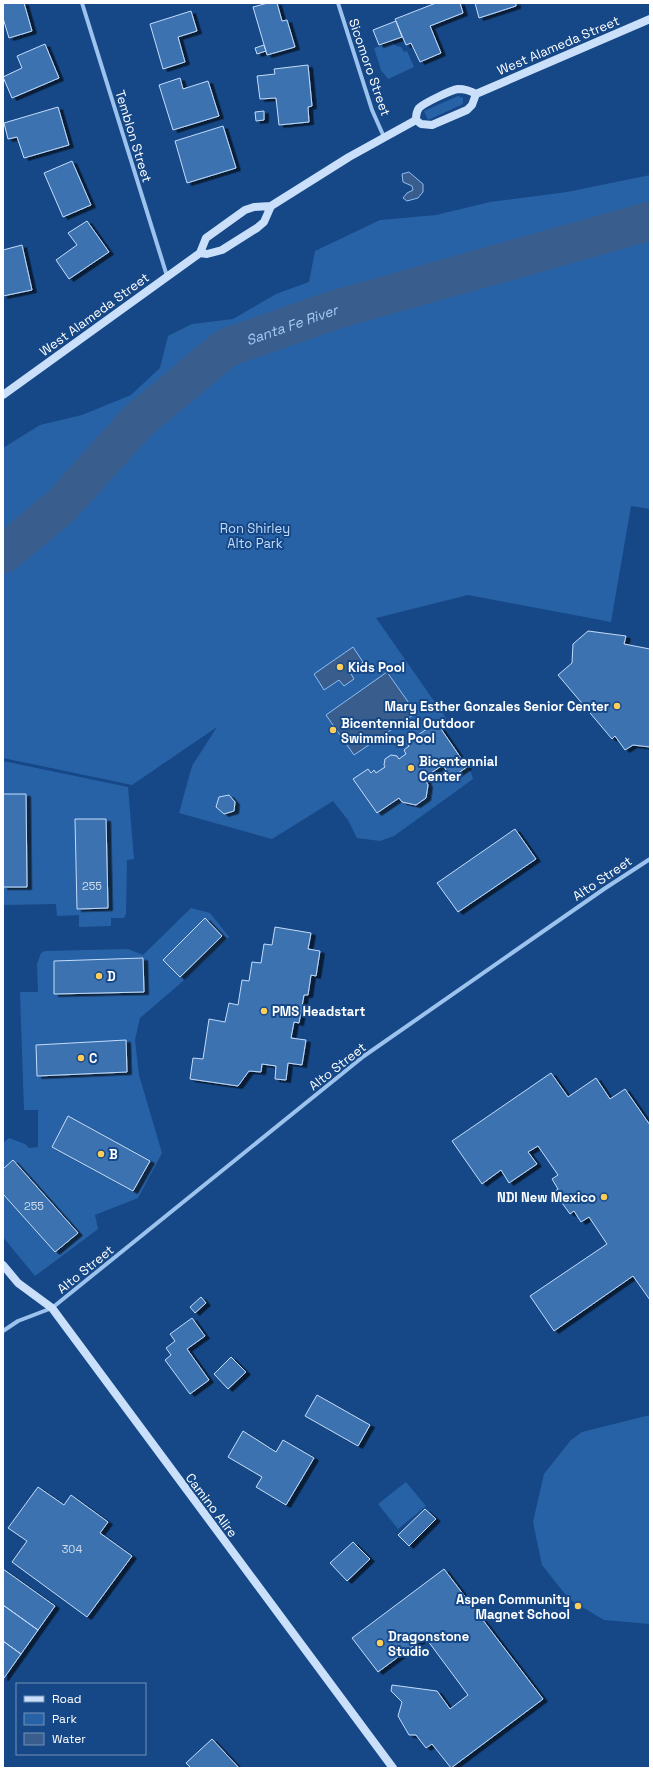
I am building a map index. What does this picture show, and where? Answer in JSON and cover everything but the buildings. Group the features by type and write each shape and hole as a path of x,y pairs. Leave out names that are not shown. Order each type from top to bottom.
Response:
{"street":[{"name":"Temblon Street","path":"82,3 167,276"},
{"name":"Sicomoro Street","path":"338,3 372,110 384,137"},
{"name":"West Alameda Street","path":"476,94 650,19"},
{"path":"457,89 471,91 476,94 472,105 467,110 432,126 420,124 416,120 416,114 419,108 457,89"},
{"name":"West Alameda Street","path":"3,395 200,253 206,238 245,210 254,207 271,206 327,170 416,120"},
{"name":"West Alameda Street","path":"200,253 207,254 222,250 257,228 264,222 271,206"},
{"name":"Alto Street","path":"3,1331 18,1321 52,1308 364,1056 604,889 650,859"},
{"name":"Camino Alire","path":"3,1265 18,1283 52,1308 393,1768"}],"green space":[{"path":"393,42 396,46 401,47 404,52 407,51 414,67 388,79 381,70 374,48"},
{"path":"458,96 463,98 463,104 428,120 424,111"},
{"name":"Ron Shirley Alto Park","path":"650,175 650,509 631,506 611,622 468,595 376,618 448,721 440,727 469,767 473,779 394,836 380,841 357,838 348,820 333,801 272,839 179,813 192,766 217,727 132,785 3,758 3,448 40,425 82,415 131,395 160,368 168,336 192,324 233,319 276,294 309,282 315,251 380,220 436,215 490,202 567,192"},
{"path":"3,761 128,787 134,859 127,860 126,914 124,918 111,918 111,926 79,927 79,915 57,916 56,904 3,905 3,887 27,887 26,794 3,794","holes":["106,819 108,908 77,909 75,820"]},
{"path":"191,908 210,913 229,937 182,982 140,1018 135,1040 139,1075 162,1153 138,1198 95,1215 98,1229 35,1276 3,1237 3,1143 9,1138 25,1144 29,1148 38,1147 38,1110 24,1110 20,992 38,992 37,964 41,953 45,951 128,949 143,955"},
{"path":"650,1415 650,1624 604,1620 569,1599 542,1565 533,1522 544,1474 571,1440 582,1432"},
{"path":"406,1482 426,1506 398,1529 378,1504"}],"water":[{"path":"409,172 423,184 423,192 418,198 407,201 403,198 407,193 413,190 412,186 403,182 402,174"},
{"name":"Kids Pool","path":"353,647 363,662 350,672 354,679 344,686 339,680 324,690 314,674"},
{"path":"387,672 416,713 354,755 326,715"}],"waterway":[{"name":"Santa Fe River","path":"3,554 61,506 138,421 226,348 334,310 650,221"}],"place":[{"name":"Kids Pool","path":"340,667"},
{"name":"Mary Esther Gonzales Senior Center","path":"617,706"},
{"name":"Bicentennial Outdoor Swimming Pool","path":"333,730"},
{"name":"Bicentennial Center","path":"411,768"},
{"name":"D","path":"99,976"},
{"name":"PMS Headstart","path":"264,1011"},
{"name":"C","path":"81,1058"},
{"name":"B","path":"101,1154"},
{"name":"NDI New Mexico","path":"604,1197"},
{"name":"Aspen Community Magnet School","path":"578,1606"},
{"name":"Dragonstone Studio","path":"380,1643"}]}
